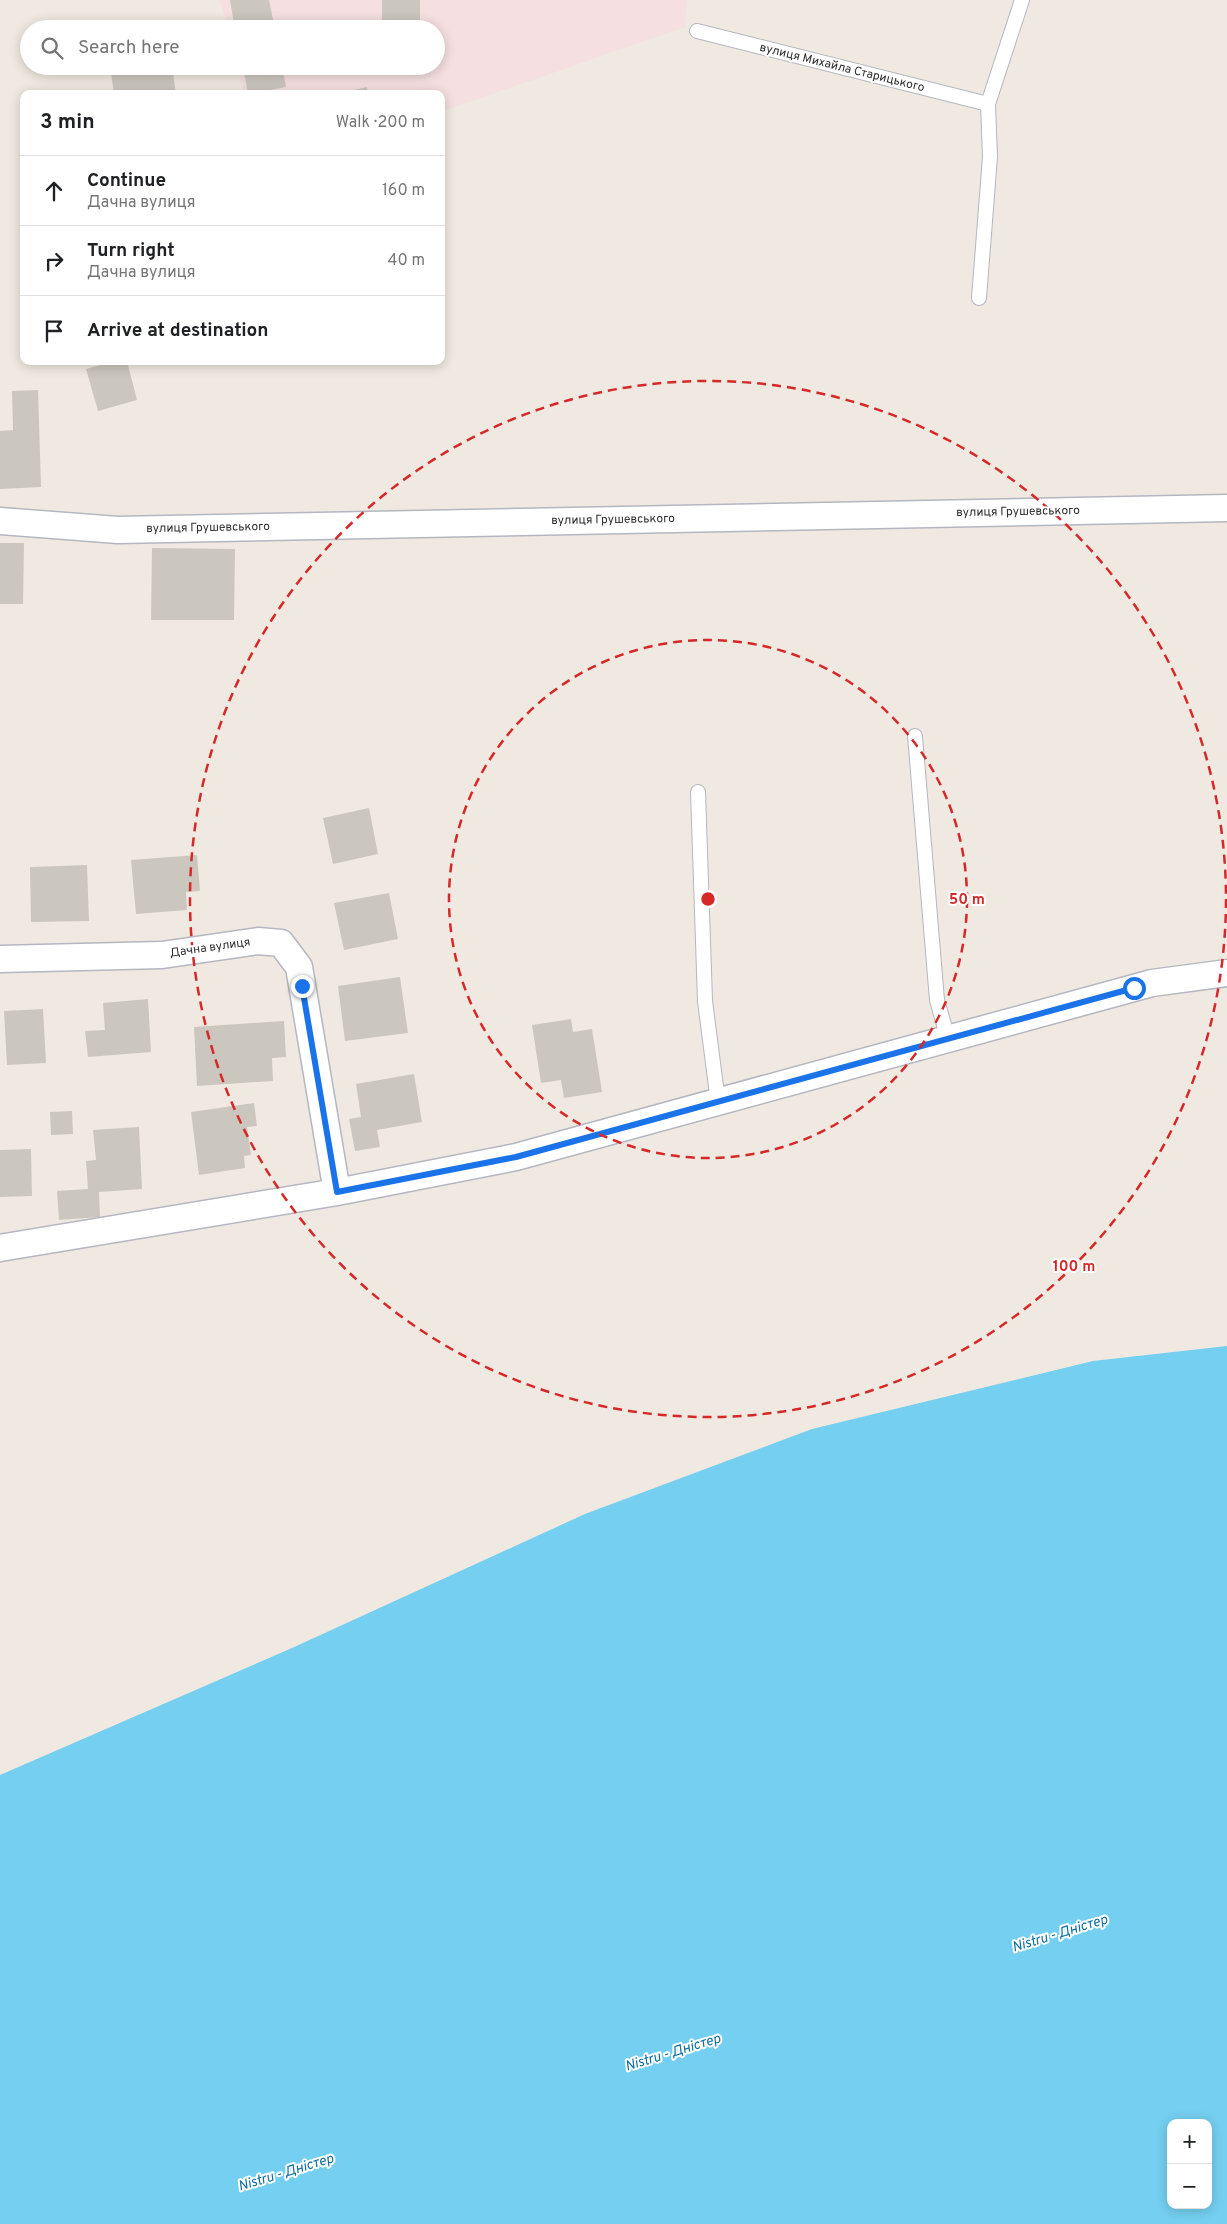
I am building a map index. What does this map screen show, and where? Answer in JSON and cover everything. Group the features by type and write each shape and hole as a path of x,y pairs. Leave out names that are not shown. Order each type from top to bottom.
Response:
{"street":[{"name":"вулиця Грушевського","path":"0,521 118,530 1227,508"},
{"name":"Дачна вулиця","path":"0,959 162,955 258,941 281,943 299,967 337,1192"},
{"path":"0,1248 337,1192 516,1157 1152,982 1227,973"}],"lane":[{"path":"979,298 990,158 988,104 1022,0"},
{"name":"вулиця Михайла Старицького","path":"697,31 988,104"},
{"path":"916,736 938,1000 948,1039"},
{"path":"698,792 705,1001 718,1102"}],"shaded area":[{"path":"220,0 687,0 685,27 445,110 445,90 243,90 239,75 445,75 445,20 226,20"}],"water":[{"name":"Nistru - Дністер","path":"1227,1346 1227,2224 0,2224 0,1775 292,1648 585,1514 812,1429 1093,1361"}],"building":[{"path":"230,0 269,0 273,20 233,20"},
{"path":"382,0 420,0 420,20 382,20"},
{"path":"111,75 173,75 175,90 113,90"},
{"path":"245,75 284,75 286,87 270,90 247,90"},
{"path":"367,87 367,90 354,90"},
{"path":"100,365 128,365 137,400 98,411 86,369"},
{"path":"38,390 41,487 0,489 0,431 13,430 12,391"},
{"path":"0,543 24,543 23,604 0,604"},
{"path":"152,548 235,549 234,620 151,620"},
{"path":"369,808 378,854 333,864 323,818"},
{"path":"197,855 200,891 186,892 187,910 136,914 131,860"},
{"path":"87,865 89,921 31,922 30,867"},
{"path":"389,893 398,939 344,950 334,903"},
{"path":"400,977 408,1033 345,1041 338,986"},
{"path":"148,999 151,1052 88,1057 85,1031 105,1030 103,1003"},
{"path":"43,1009 46,1063 7,1065 4,1011"},
{"path":"571,1019 573,1032 592,1029 602,1092 564,1098 561,1080 541,1083 532,1025"},
{"path":"284,1021 286,1057 272,1058 273,1081 197,1086 194,1027"},
{"path":"414,1074 422,1122 377,1130 380,1147 355,1151 349,1119 361,1117 356,1084"},
{"path":"254,1103 257,1126 247,1127 251,1155 244,1156 245,1168 199,1175 191,1112"},
{"path":"72,1111 73,1134 51,1135 50,1112"},
{"path":"139,1127 142,1189 99,1192 100,1217 59,1220 57,1191 88,1189 86,1161 96,1160 93,1130"},
{"path":"31,1149 32,1196 0,1197 0,1150"}],"route":[{"path":"302,986 337,1192 516,1157 1134,988"}]}
